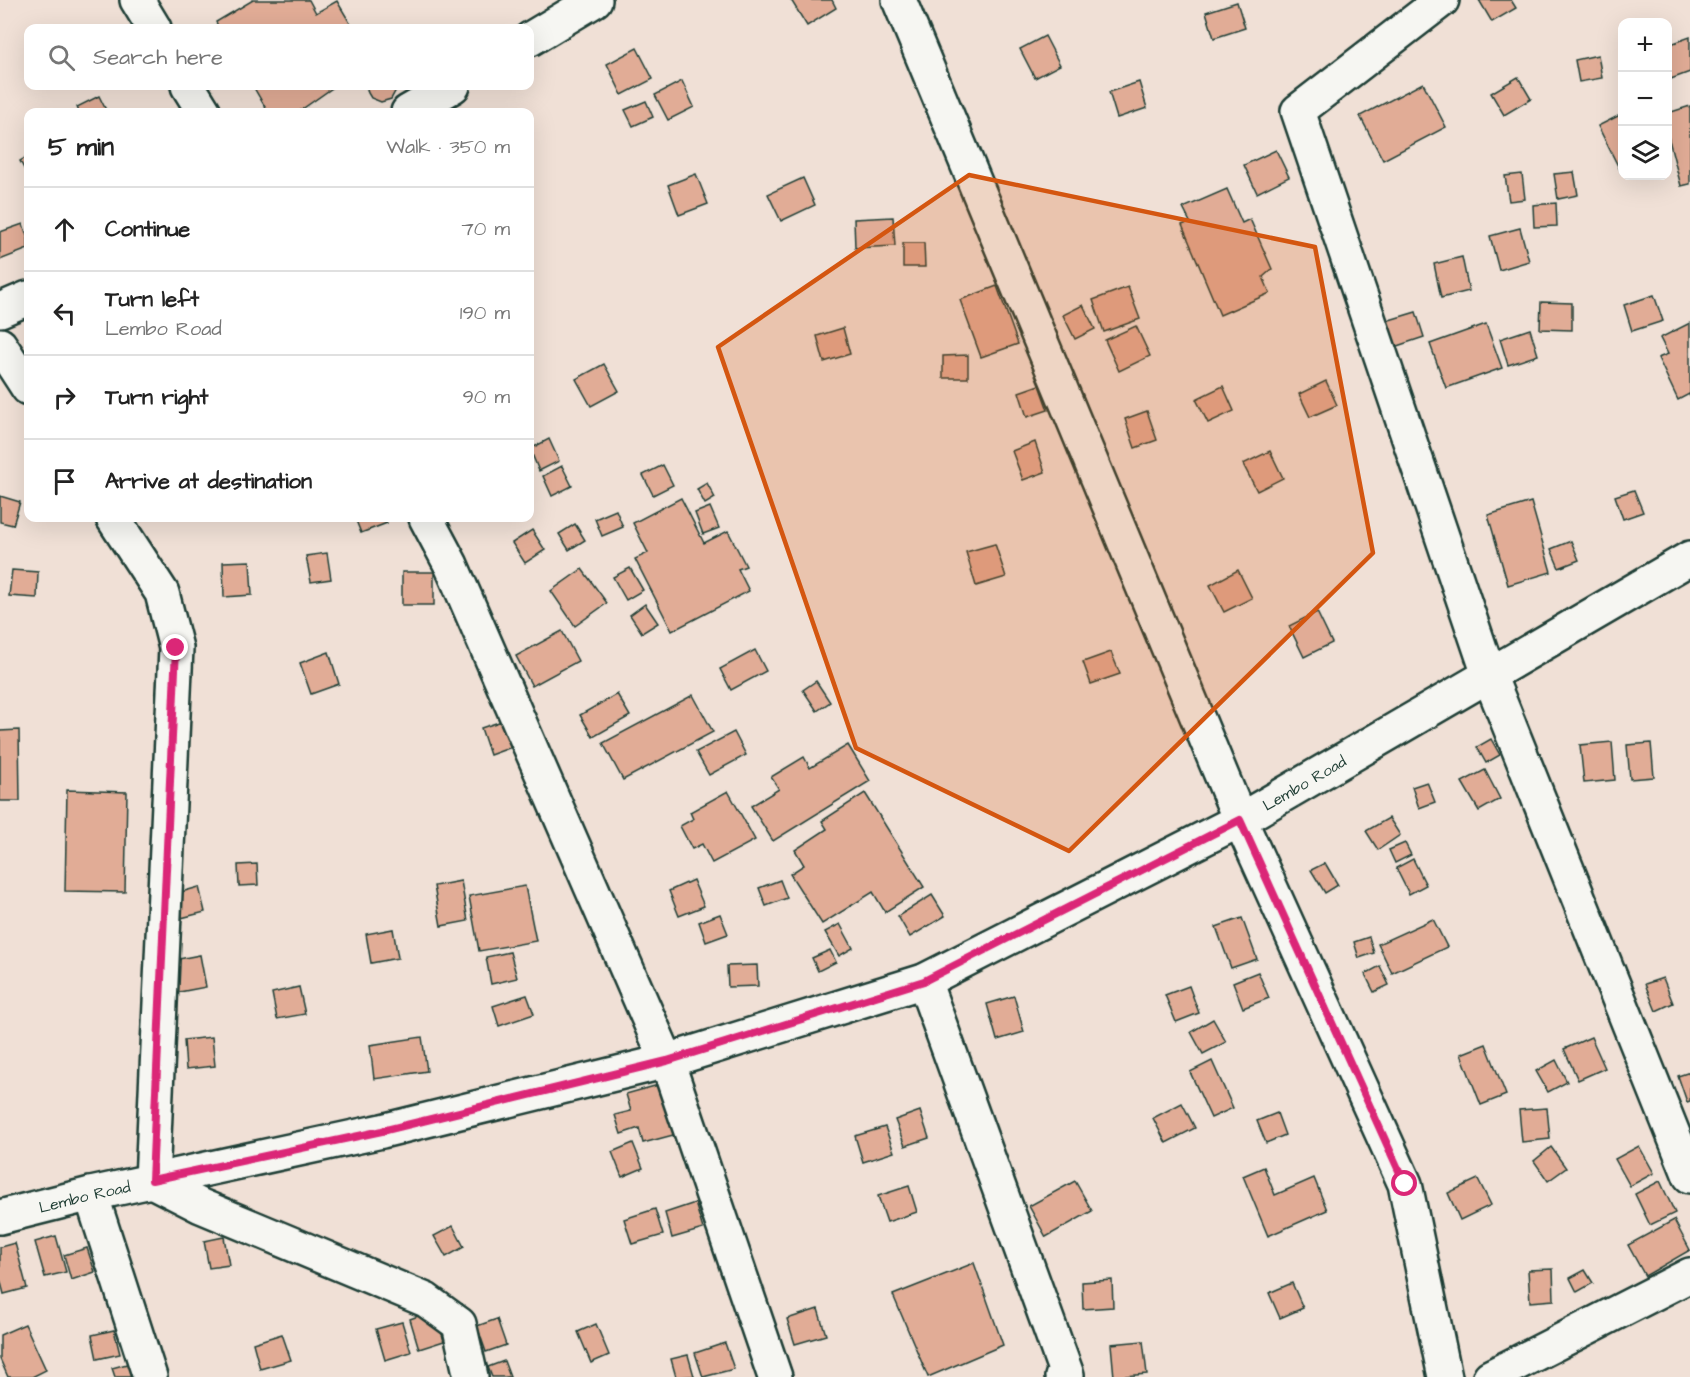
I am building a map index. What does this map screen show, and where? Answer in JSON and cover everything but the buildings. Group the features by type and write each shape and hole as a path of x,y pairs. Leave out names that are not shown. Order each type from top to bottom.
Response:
{"street":[{"path":"137,0 152,24"},
{"path":"534,37 595,0"},
{"path":"899,0 1240,820 1405,1184 1445,1377"},
{"path":"1442,0 1298,111 1489,675 1690,1176"},
{"path":"190,90 202,108"},
{"path":"415,108 446,90"},
{"path":"0,310 24,300"},
{"path":"0,345 24,382"},
{"path":"116,522 162,593 176,648 152,1180 201,1206 426,1300 459,1324 471,1377"},
{"path":"428,522 456,575 667,1061 775,1377"},
{"name":"Lembo Road","path":"0,1217 152,1180 382,1131 667,1061 924,981 1240,820 1690,558"},
{"path":"924,981 1065,1376"},
{"path":"92,1194 150,1377"},
{"path":"1490,1377 1690,1275"}],"highlighted area":[{"path":"969,175 1315,247 1373,553 1069,851 856,748 718,347"}],"route":[{"path":"176,648 152,1180 382,1131 667,1061 924,981 1240,820 1405,1184"}]}
